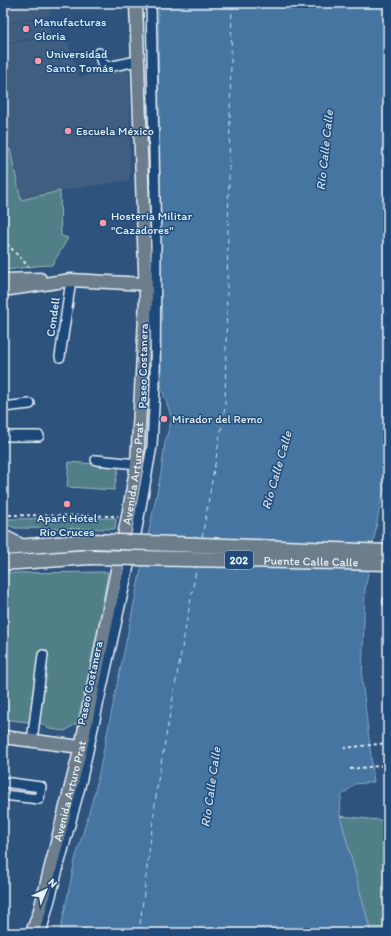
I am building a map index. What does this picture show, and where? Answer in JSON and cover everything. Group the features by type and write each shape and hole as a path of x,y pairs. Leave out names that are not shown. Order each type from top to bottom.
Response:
{"highway":[{"path":"3,537 23,547"},
{"name":"Puente Calle Calle","path":"23,547 93,541 388,552"},
{"name":"202","path":"3,548 23,547"},
{"name":"Puente Calle Calle","path":"3,563 90,557 388,563"}],"main road":[{"name":"Avenida Arturo Prat","path":"32,933 81,747 128,516 137,464 145,284 136,3"},
{"path":"3,280 37,279 53,282"},
{"path":"3,290 70,280 145,284"},
{"path":"3,737 81,747"}],"street":[{"name":"Paseo Costanera","path":"41,933 83,774 136,534 152,446 155,386 156,246 151,3"},
{"path":"99,53 102,63 108,67 137,61"},
{"name":"Condell","path":"60,357 70,280"},
{"path":"3,407 30,404"},
{"path":"3,436 39,436"},
{"path":"96,460 137,464"},
{"path":"32,741 43,655"},
{"path":"3,782 40,787 39,799 3,795"}],"path":[{"path":"3,240 29,267"},
{"path":"3,246 7,244"},
{"path":"3,515 128,516"},
{"path":"344,748 388,743"},
{"path":"350,769 388,765"}],"shaded area":[{"name":"Universidad Santo Tomás","path":"3,3 50,3 50,15 3,24"},
{"name":"Manufacturas Gloria","path":"46,17 51,34 3,44 3,25"},
{"name":"Escuela México","path":"65,34 79,77 129,68 130,180 60,191 21,200 3,113 3,45"}],"green space":[{"path":"10,149 21,200 60,191 61,236 68,238 52,265 3,270 3,150"},
{"path":"69,462 119,466 114,490 67,487"},
{"path":"116,518 115,529 15,528 5,524 4,519"},
{"path":"108,572 95,649 77,723 65,731 49,729 43,724 3,719 3,573"},
{"path":"340,816 388,821 388,933 371,933"}],"water":[{"name":"Río Calle Calle","path":"158,3 388,3 388,479 380,505 365,590 362,679 374,782 355,784 341,796 340,816 371,933 60,933 75,860 95,792 161,473 165,442 172,419 161,386"}],"ferry route":[{"path":"202,538 225,407 232,3"},
{"path":"139,933 158,780 197,565"}],"place":[{"name":"Manufacturas Gloria","path":"26,29"},
{"name":"Universidad Santo Tomás","path":"38,61"},
{"name":"Escuela México","path":"68,131"},
{"name":"Hostería Militar \"Cazadores\"","path":"103,223"},
{"name":"Mirador del Remo","path":"164,419"},
{"name":"Apart Hotel Río Cruces","path":"67,504"}]}
